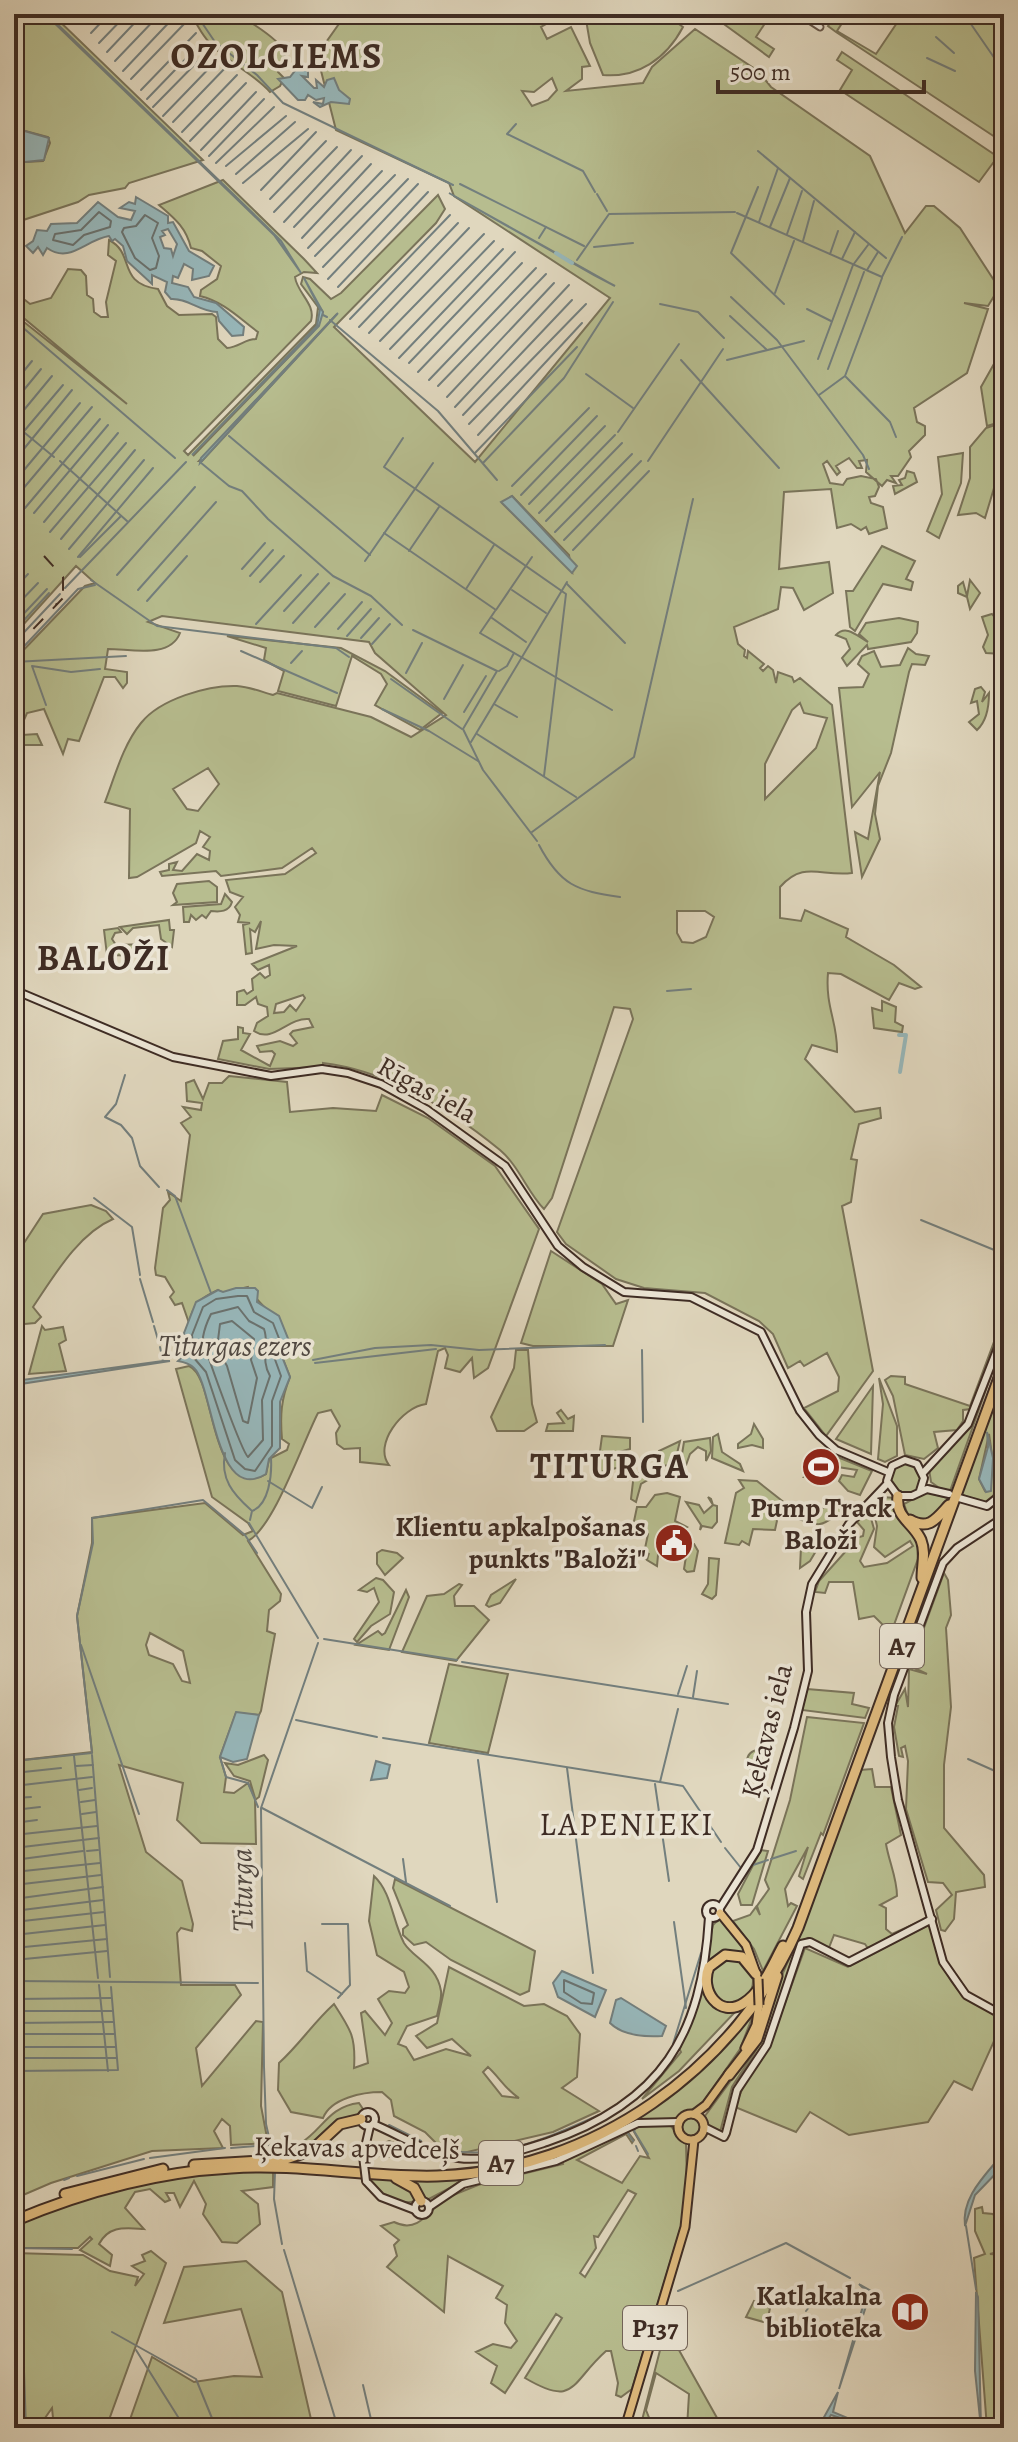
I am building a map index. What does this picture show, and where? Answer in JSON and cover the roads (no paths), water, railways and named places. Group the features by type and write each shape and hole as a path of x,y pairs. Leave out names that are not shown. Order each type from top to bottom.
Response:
{"highway":[{"name":"A7","path":"754,1995 786,1941 806,1895 1004,1353"},
{"name":"Ķekavas apvedceļš","path":"14,2218 122,2184 201,2170 290,2166 389,2175 451,2175 507,2166 566,2149 611,2129 666,2094 706,2060 743,2020 782,1961 798,1928 1004,1364"},
{"path":"895,1492 905,1515 921,1525 934,1522 949,1500"},
{"path":"895,1492 900,1513 916,1532 923,1547 922,1578"},
{"path":"754,1995 740,2005 725,2007 711,1998 705,1978 713,1962 729,1954 746,1960 757,1976"},
{"path":"729,2075 757,2039 782,1961"},
{"name":"Ķekavas apvedceļš","path":"14,2218 72,2192 138,2174 222,2161 283,2160 434,2171 490,2165 551,2149 608,2124 674,2081 722,2036 754,1995"},
{"path":"283,2160 312,2150 340,2124 369,2123"},
{"path":"389,2175 414,2188 421,2205"}],"main road":[{"name":"Rīgas iela","path":"14,990 173,1057 271,1076 330,1070 381,1084 435,1114 505,1166 558,1246 583,1267 624,1292 691,1297 761,1332 800,1411 819,1435 836,1450 888,1472"},
{"path":"921,1470 934,1462 968,1424 1004,1332"},
{"path":"1000,1503 997,1414 1004,1390"},
{"path":"999,1440 1004,1461"},
{"path":"920,1491 924,1482 921,1470 905,1460 895,1463 888,1472 895,1492 937,1491"},
{"path":"924,1482 949,1500"},
{"path":"1004,1484 1000,1503 989,1514 981,1533 957,1548 941,1568 889,1714 888,1734 895,1788 943,1962 952,1980 972,2000 1004,2016"},
{"name":"Ķekavas iela","path":"716,1913 757,1850 794,1728 808,1671 806,1612 810,1588 849,1524 880,1494 895,1492"},
{"path":"959,1498 1003,1519"},
{"path":"678,2124 684,2116 694,2114 706,2105 729,2075 752,2036 759,2005 757,1976 746,1945 729,1923 716,1913 692,2008 676,2049 650,2085 621,2108 550,2141 478,2159 446,2156 369,2123 363,2156 366,2181 381,2197 399,2204 421,2205 467,2182 568,2156 638,2123 678,2124 690,2140 703,2128 706,2105"},
{"path":"694,2114 703,2128 724,2137 737,2090 767,2045 801,1944 810,1942 849,1962 932,1919"},
{"name":"P137","path":"625,2428 683,2238 689,2191 690,2140"}],"street":[{"path":"800,14 820,27"}],"water":[{"path":"45,14 281,241 301,273 274,235"},
{"path":"298,67 308,71 308,77 302,76 314,88 317,88 316,80 324,87 327,80 334,78 339,90 350,99 349,104 331,102 320,107 313,102 323,104 324,98 316,100 308,95 305,100 298,100 278,79 290,77"},
{"path":"14,128 49,138 44,160 25,162 14,155"},
{"path":"449,193 615,286 594,275"},
{"path":"136,197 168,216 168,223 173,222 189,251 214,266 209,276 192,280 193,269 184,264 178,278 173,276 172,283 188,287 194,297 216,303 244,327 243,335 232,336 219,321 217,312 171,299 165,292 167,282 152,275 152,284 127,261 123,246 109,236 63,253 47,248 43,255 38,247 33,253 26,246 33,241 37,230 47,231 51,224 77,223 98,202 118,217 131,220 135,211 120,208 129,202 135,204","holes":["168,229 177,244 173,256 171,249 164,248 160,237 165,235 162,231"]},
{"path":"304,278 323,312 319,326 192,455 317,326 320,309"},
{"path":"338,313 200,463 201,458"},
{"path":"512,496 577,566 572,573 501,502"},
{"name":"Titurgas ezers","path":"255,1288 258,1291 257,1302 279,1316 289,1341 281,1354 290,1377 280,1402 280,1448 269,1459 266,1474 249,1479 236,1473 226,1459 200,1379 192,1367 178,1361 187,1352 184,1333 196,1302 218,1290 223,1292"},
{"path":"170,1361 14,1385 14,1381"},
{"path":"987,1432 993,1458 991,1491 986,1492 979,1479 988,1447"},
{"path":"236,1712 259,1715 247,1759 233,1762 220,1757"},
{"path":"376,1761 390,1765 387,1778 371,1780"},
{"path":"562,1971 606,1990 595,2017 558,1997 553,1983"},
{"path":"621,1998 666,2026 662,2036 627,2033 610,2023 616,2000"},
{"path":"1004,2152 1004,2165 975,2195 965,2226 971,2195"},
{"path":"859,2284 871,2291 839,2389 867,2292"},
{"path":"976,2292 978,2297 981,2428 975,2371"},
{"path":"838,2392 833,2412 871,2428 831,2415 822,2428 818,2428"}],"waterway":[{"path":"82,24 91,14"},
{"path":"91,33 109,14"},
{"path":"99,43 127,14"},
{"path":"107,52 143,14"},
{"path":"115,61 160,14"},
{"path":"123,71 177,14"},
{"path":"196,14 215,42 257,75 283,103 453,185"},
{"path":"964,14 1004,72"},
{"path":"131,79 186,22"},
{"path":"141,90 196,33"},
{"path":"936,37 954,53"},
{"path":"147,99 202,42"},
{"path":"153,107 209,50"},
{"path":"927,58 955,71"},
{"path":"163,116 218,59"},
{"path":"173,122 228,65"},
{"path":"182,132 237,75"},
{"path":"190,141 246,83"},
{"path":"201,150 256,92"},
{"path":"209,156 264,99"},
{"path":"216,163 274,107"},
{"path":"226,166 286,116"},
{"path":"236,174 295,122"},
{"path":"516,124 507,134 583,171 595,192"},
{"path":"243,183 308,129"},
{"path":"261,190 316,132"},
{"path":"270,199 326,141"},
{"path":"274,212 337,147"},
{"path":"284,222 351,150"},
{"path":"758,151 886,258"},
{"path":"294,227 362,156"},
{"path":"302,238 371,164"},
{"path":"759,222 778,168"},
{"path":"308,248 382,171"},
{"path":"315,256 395,175"},
{"path":"770,227 790,178"},
{"path":"323,267 408,179"},
{"path":"328,279 418,184"},
{"path":"460,184 584,246"},
{"path":"758,187 731,253 784,304"},
{"path":"787,234 802,191"},
{"path":"338,287 428,192"},
{"path":"597,194 607,211"},
{"path":"803,241 814,201"},
{"path":"577,260 609,214 735,212"},
{"path":"737,213 882,277 902,237"},
{"path":"350,319 450,215"},
{"path":"359,327 458,223"},
{"path":"539,238 546,227"},
{"path":"369,333 469,228"},
{"path":"830,254 838,231"},
{"path":"842,259 855,232"},
{"path":"380,341 484,234"},
{"path":"390,349 494,241"},
{"path":"775,293 794,241"},
{"path":"594,247 633,243"},
{"path":"818,359 853,265 868,245"},
{"path":"399,358 503,249"},
{"path":"409,363 515,252"},
{"path":"867,270 878,252"},
{"path":"556,253 572,263"},
{"path":"418,372 522,263"},
{"path":"429,380 536,268"},
{"path":"828,369 864,272"},
{"path":"438,386 546,274"},
{"path":"819,395 845,376 882,278"},
{"path":"447,397 554,283"},
{"path":"455,407 569,285"},
{"path":"731,297 777,340 863,455 869,469"},
{"path":"463,415 572,300"},
{"path":"483,463 564,378 613,302"},
{"path":"469,424 586,304"},
{"path":"660,304 698,312 724,338"},
{"path":"807,309 831,321"},
{"path":"323,315 327,317"},
{"path":"730,316 767,350"},
{"path":"14,320 175,458"},
{"path":"330,320 438,411 497,480"},
{"path":"478,435 582,323"},
{"path":"727,360 804,341"},
{"path":"618,432 679,344"},
{"path":"475,453 577,347"},
{"path":"14,362 24,348"},
{"path":"648,461 723,349"},
{"path":"681,360 779,468"},
{"path":"14,383 32,361"},
{"path":"14,402 41,369"},
{"path":"586,374 633,408"},
{"path":"14,422 52,376"},
{"path":"846,377 890,422 896,437"},
{"path":"14,443 63,385"},
{"path":"14,461 72,390"},
{"path":"14,482 80,403"},
{"path":"22,490 92,407"},
{"path":"512,486 589,408"},
{"path":"521,495 597,416"},
{"path":"25,508 100,419"},
{"path":"14,424 54,457"},
{"path":"34,513 108,425"},
{"path":"529,504 605,426"},
{"path":"44,522 118,433"},
{"path":"539,513 615,435"},
{"path":"229,436 370,555"},
{"path":"403,438 384,467 566,594 544,776"},
{"path":"50,532 126,443"},
{"path":"546,521 622,443"},
{"path":"61,539 135,450"},
{"path":"555,532 632,454"},
{"path":"69,549 144,460"},
{"path":"60,461 127,521"},
{"path":"564,540 641,461"},
{"path":"65,588 186,462"},
{"path":"200,462 229,486 242,491 268,519 333,576 371,596 402,625"},
{"path":"365,561 433,463"},
{"path":"78,557 153,468"},
{"path":"573,550 649,471"},
{"path":"117,575 195,487"},
{"path":"532,832 634,757 693,499"},
{"path":"138,590 216,502"},
{"path":"409,551 439,507"},
{"path":"80,557 121,516"},
{"path":"384,533 496,610 532,557"},
{"path":"242,569 265,543"},
{"path":"466,589 494,545"},
{"path":"250,576 273,550"},
{"path":"147,601 187,556"},
{"path":"260,582 284,556"},
{"path":"14,589 28,574"},
{"path":"284,611 318,574"},
{"path":"256,624 301,575"},
{"path":"91,580 157,626 336,648 349,657"},
{"path":"471,742 567,582"},
{"path":"14,608 38,583"},
{"path":"293,623 329,583"},
{"path":"567,584 625,643"},
{"path":"14,657 78,589 95,585"},
{"path":"14,624 47,589"},
{"path":"512,590 546,613"},
{"path":"14,631 49,593"},
{"path":"14,643 60,594"},
{"path":"315,627 345,594"},
{"path":"338,629 362,602"},
{"path":"347,636 371,609"},
{"path":"495,611 480,633 612,710"},
{"path":"361,638 379,618"},
{"path":"492,618 526,642"},
{"path":"372,644 390,624"},
{"path":"413,630 497,671 463,729 483,770 537,841"},
{"path":"406,673 422,643"},
{"path":"241,651 337,693"},
{"path":"291,663 302,651"},
{"path":"499,671 507,666 514,653"},
{"path":"14,662 126,656"},
{"path":"444,699 463,665"},
{"path":"46,705 32,666 71,672 100,669"},
{"path":"464,712 486,676"},
{"path":"391,679 462,729"},
{"path":"494,704 517,717"},
{"path":"382,709 429,731 478,761"},
{"path":"477,734 576,797"},
{"path":"539,845 554,869 571,884 620,897"},
{"path":"667,991 691,989"},
{"path":"899,1035 906,1035 900,1072"},
{"path":"125,1075 116,1104 105,1117 121,1125 132,1138 140,1166 159,1187"},
{"path":"167,1190 175,1196 211,1293"},
{"path":"94,1198 132,1227 140,1275"},
{"path":"921,1220 1004,1254"},
{"path":"140,1279 153,1322"},
{"path":"154,1326 159,1343"},
{"path":"313,1360 375,1348 431,1345 479,1350 605,1345"},
{"path":"160,1347 163,1361"},
{"path":"315,1363 436,1349"},
{"path":"642,1350 643,1422"},
{"path":"225,1453 224,1471 229,1485 251,1510"},
{"path":"250,1520 252,1511 266,1496 271,1458"},
{"path":"268,1481 312,1508 322,1487"},
{"path":"14,1761 92,1753 77,1616 93,1543 92,1518 203,1500 245,1535 257,1553"},
{"name":"Titurga","path":"249,1523 318,1638"},
{"path":"849,1531 854,1524"},
{"path":"809,1623 810,1631"},
{"path":"324,1639 457,1660"},
{"name":"Titurga","path":"271,2146 266,2124 264,2067 261,1808 318,1643"},
{"path":"81,1645 139,1814"},
{"path":"462,1662 728,1704"},
{"path":"678,1694 687,1666"},
{"path":"693,1697 697,1671"},
{"path":"383,1738 660,1782 678,1709"},
{"path":"296,1720 377,1737"},
{"path":"92,1755 110,1977"},
{"path":"74,1756 98,1978"},
{"path":"220,1757 226,1777 248,1783 258,1807"},
{"path":"968,1759 1004,1775"},
{"path":"478,1760 497,1902"},
{"path":"76,1766 93,1765"},
{"path":"14,1773 61,1768"},
{"path":"567,1768 593,1973"},
{"path":"14,1786 92,1777"},
{"path":"660,1782 683,1786 721,1842"},
{"path":"655,1784 669,1881"},
{"path":"79,1790 92,1788"},
{"path":"14,1798 31,1797"},
{"path":"81,1802 95,1800"},
{"path":"14,1810 40,1807"},
{"path":"262,1808 450,1906"},
{"path":"82,1814 96,1812"},
{"path":"14,1823 37,1820"},
{"path":"14,1835 97,1826"},
{"path":"14,1848 99,1838"},
{"path":"725,1848 741,1868"},
{"path":"87,1851 98,1850"},
{"path":"14,1860 83,1851"},
{"path":"771,1859 796,1851"},
{"path":"403,1859 406,1882"},
{"path":"753,1865 768,1860"},
{"path":"14,1872 100,1863"},
{"path":"14,1885 101,1875"},
{"path":"14,1899 103,1887"},
{"path":"14,1911 103,1900"},
{"path":"14,1922 104,1912"},
{"path":"674,1922 686,2008"},
{"path":"322,1924 348,1924 350,1985 338,1998"},
{"path":"14,1935 105,1925"},
{"path":"14,1948 107,1939"},
{"path":"305,1943 307,1971 342,1994"},
{"path":"14,1960 107,1951"},
{"path":"673,2044 701,1953"},
{"path":"14,1981 258,1983"},
{"path":"99,1985 108,2071"},
{"path":"14,2071 118,2070 111,1987"},
{"path":"14,1999 111,1998"},
{"path":"14,2011 112,2011"},
{"path":"14,2023 113,2022"},
{"path":"14,2034 114,2034"},
{"path":"14,2047 115,2047"},
{"path":"14,2058 116,2058"},
{"path":"427,2144 471,2153 493,2151 536,2141 599,2115"},
{"path":"389,2125 421,2141"},
{"path":"636,2127 634,2131 648,2154"},
{"path":"627,2132 633,2141"},
{"path":"564,2161 621,2134"},
{"path":"273,2143 295,2143"},
{"path":"231,2148 269,2145"},
{"path":"636,2146 638,2151"},
{"path":"150,2158 225,2148"},
{"path":"77,2176 144,2159"},
{"name":"Titurga","path":"275,2172 274,2199 282,2244"},
{"path":"64,2180 69,2178"},
{"path":"966,2226 976,2289"},
{"path":"678,2291 786,2243 850,2278"},
{"path":"14,2248 72,2249"},
{"name":"Titurga","path":"284,2250 338,2428"},
{"path":"806,2311 810,2306"},
{"path":"112,2332 196,2379 216,2428"},
{"path":"14,2349 24,2371 26,2428"},
{"path":"136,2350 185,2428"},
{"path":"363,2385 373,2428"},
{"path":"114,2422 116,2428"}],"railway":[{"path":"258,14 276,30"},
{"path":"44,556 63,577 63,591 56,605"},
{"path":"14,649 65,596"}],"place":[{"name":"Pump Track Baloži","path":"821,1467"},
{"name":"Klientu apkalpošanas punkts \"Baloži\"","path":"674,1543"},
{"name":"Katlakalna bibliotēka","path":"910,2312"}],"district":[{"name":"OZOLCIEMS","path":"277,55"},
{"name":"BALOŽI","path":"104,957"},
{"name":"TITURGA","path":"610,1465"},
{"name":"LAPENIEKI","path":"627,1824"}]}
